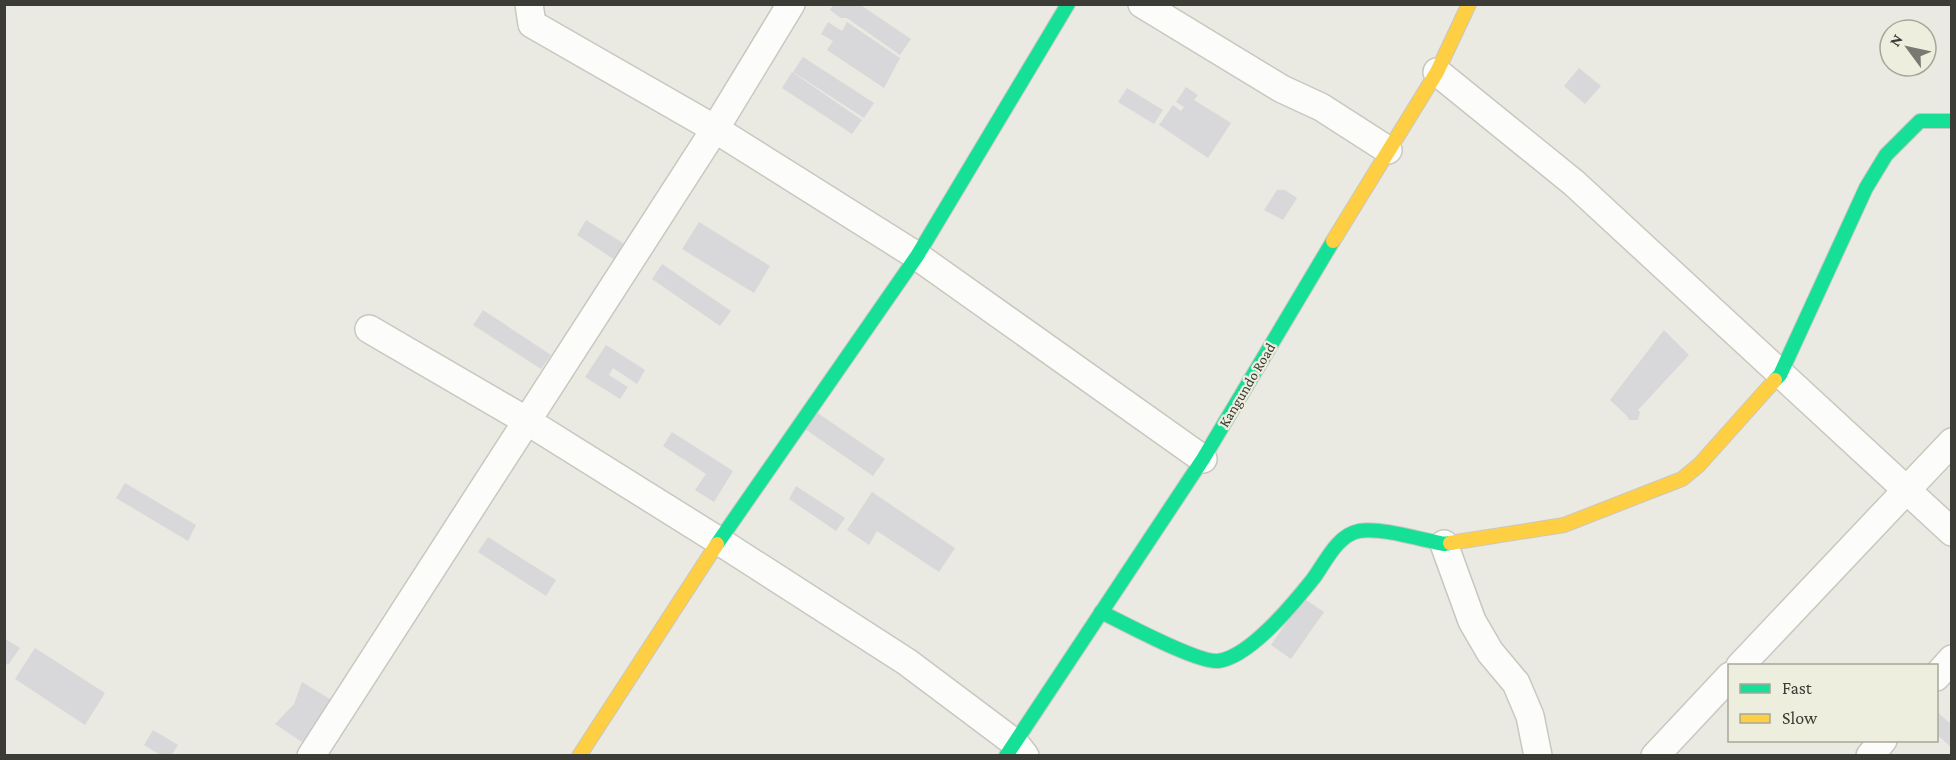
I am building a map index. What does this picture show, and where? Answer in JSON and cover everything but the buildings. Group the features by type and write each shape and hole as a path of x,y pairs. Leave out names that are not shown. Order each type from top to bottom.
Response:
{"main road":[{"path":"579,756 719,541 917,256 1068,4"},
{"name":"Kangundo Road","path":"1015,751 1101,612 1203,459 1437,72 1469,4"},
{"path":"1101,612 1199,658 1217,662 1236,656 1258,641 1312,580 1330,552 1345,537 1357,531 1372,530 1444,544 1564,525 1682,479 1699,465 1780,375 1866,188 1886,155 1920,121 1952,121"}],"street":[{"path":"529,4 532,24 714,129 917,256 1203,459"},
{"path":"311,756 714,129 791,4"},
{"path":"1142,4 1272,83 1321,107 1388,150"},
{"path":"1437,72 1574,183 1952,532"},
{"path":"369,328 527,421 907,662 1015,751"},
{"path":"1742,664 1952,442"},
{"path":"1444,544 1472,621 1490,652 1516,683 1530,716 1538,756"},
{"path":"1938,675 1952,659"},
{"path":"1655,756 1728,678"},
{"path":"1870,756 1882,742"}],"traffic: fast":[{"path":"717,544 917,256 1068,4"},
{"path":"1775,380 1780,375 1866,188 1886,155 1920,121 1952,121"},
{"path":"1006,756 1203,459 1333,241"},
{"path":"1101,612 1194,656 1218,661 1244,650 1270,628 1313,579 1338,544 1351,534 1368,530 1401,534 1444,544 1450,543"}],"traffic: slow":[{"path":"1333,241 1437,72 1469,4"},
{"path":"1450,543 1564,525 1682,479 1699,465 1775,380"},
{"path":"579,756 717,544"}]}
